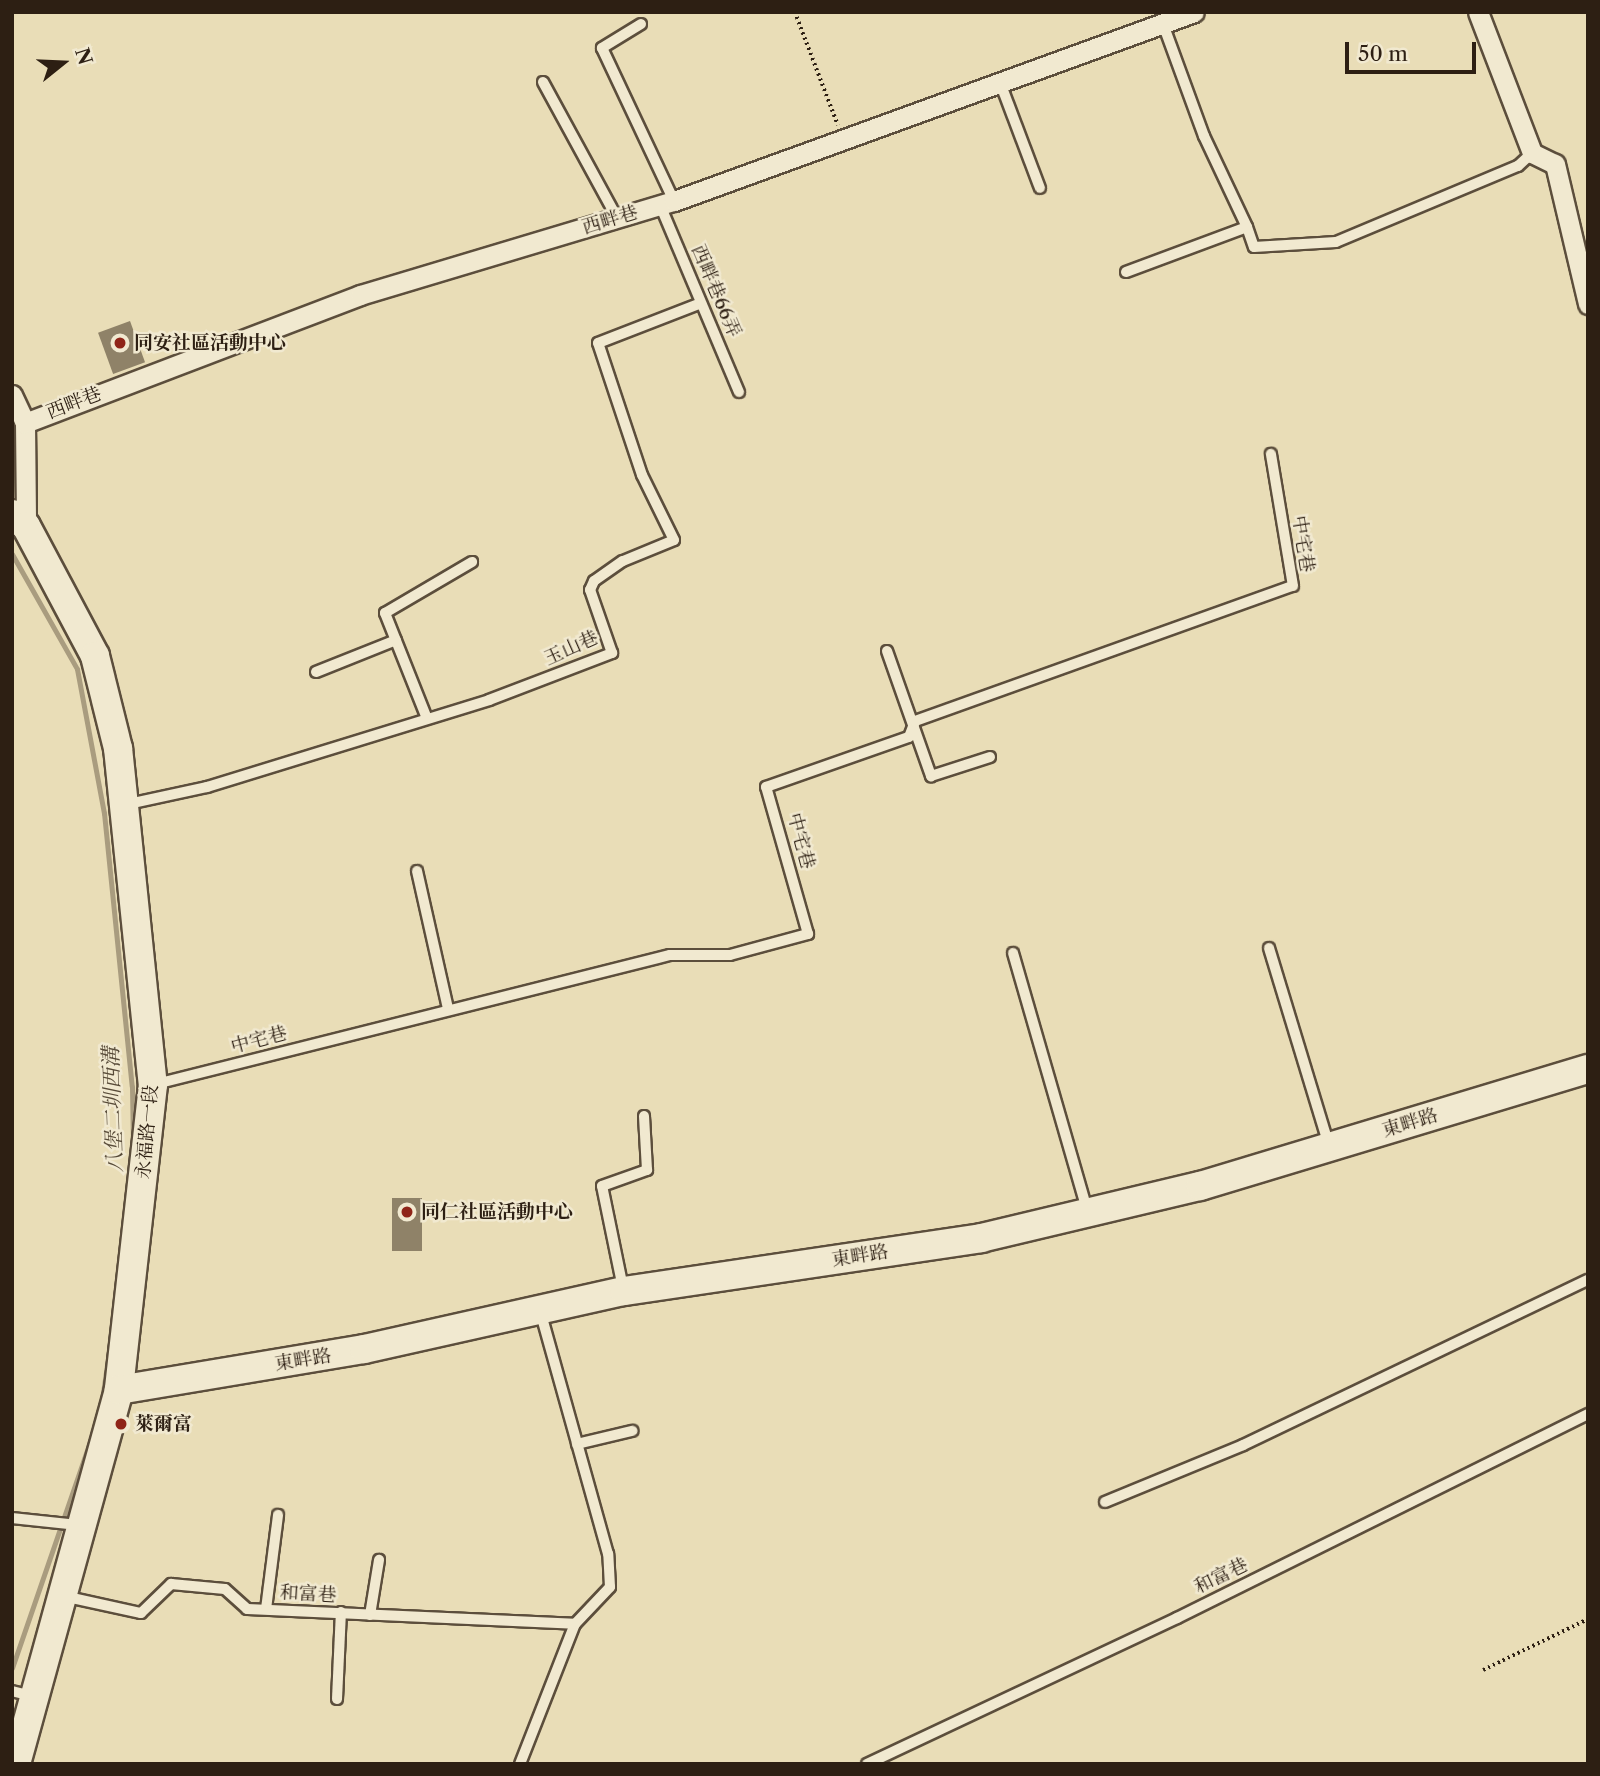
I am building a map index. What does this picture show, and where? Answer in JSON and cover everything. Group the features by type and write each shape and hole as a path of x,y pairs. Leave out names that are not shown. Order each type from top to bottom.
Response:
{"street":[{"name":"西畔巷","path":"25,423 360,295 667,203 842,137 1001,85 1194,12"},
{"path":"1478,12 1532,153 1555,164 1588,304"},
{"path":"12,395 25,423 19,520"},
{"name":"永福路一段","path":"16,1764 23,1693 60,1596 68,1524 119,1390 153,1085 128,831 120,805 118,748 95,656 19,520"},
{"name":"東畔路","path":"119,1390 364,1349 624,1291 981,1238 1200,1186 1588,1069"}],"lane":[{"name":"西畔巷66弄","path":"641,24 602,48 667,203 701,303 739,391"},
{"path":"1163,24 1204,136 1254,247 1336,242 1518,166 1532,153"},
{"path":"543,82 617,218"},
{"path":"1001,85 1040,188"},
{"path":"1126,272 1247,227"},
{"name":"玉山巷","path":"120,805 207,787 426,716 489,700 612,653 590,590 594,581 623,561 674,540 642,475 598,343 701,303"},
{"name":"中宅巷","path":"153,1085 670,955 730,955 808,934 766,787 909,737 915,721 1293,586 1271,454"},
{"path":"426,716 385,614 472,562"},
{"path":"316,672 396,640"},
{"path":"887,651 913,732 931,776 990,757"},
{"path":"416,871 448,1009"},
{"path":"1269,948 1329,1147"},
{"path":"1013,953 1088,1213"},
{"path":"624,1291 602,1186 647,1170 645,1116"},
{"path":"1105,1502 1243,1445 1588,1280"},
{"path":"520,1764 575,1624 610,1587 608,1554 539,1308"},
{"name":"和富巷","path":"867,1764 1177,1618 1588,1414"},
{"path":"577,1444 632,1431"},
{"path":"266,1609 278,1515"},
{"path":"12,1518 68,1524"},
{"path":"370,1615 379,1560"},
{"name":"和富巷","path":"60,1596 141,1613 171,1584 225,1589 247,1609 575,1624"},
{"path":"337,1699 341,1612"}],"path":[{"path":"795,12 842,137"},
{"path":"1483,1670 1588,1619"}],"building":[{"name":"同安社區活動中心","path":"130,321 145,362 113,374 98,333"},
{"name":"同仁社區活動中心","path":"392,1198 422,1198 422,1251 392,1251"}],"waterway":[{"name":"八堡二圳西溝","path":"12,554 77,669 104,813 132,1087 133,1143"},
{"name":"八堡二圳西溝","path":"102,1400 112,1330"},
{"name":"八堡二圳西溝","path":"12,1668 92,1436"}],"place":[{"name":"同安社區活動中心","path":"120,343"},
{"name":"同仁社區活動中心","path":"407,1212"},
{"name":"萊爾富","path":"121,1424"}]}
